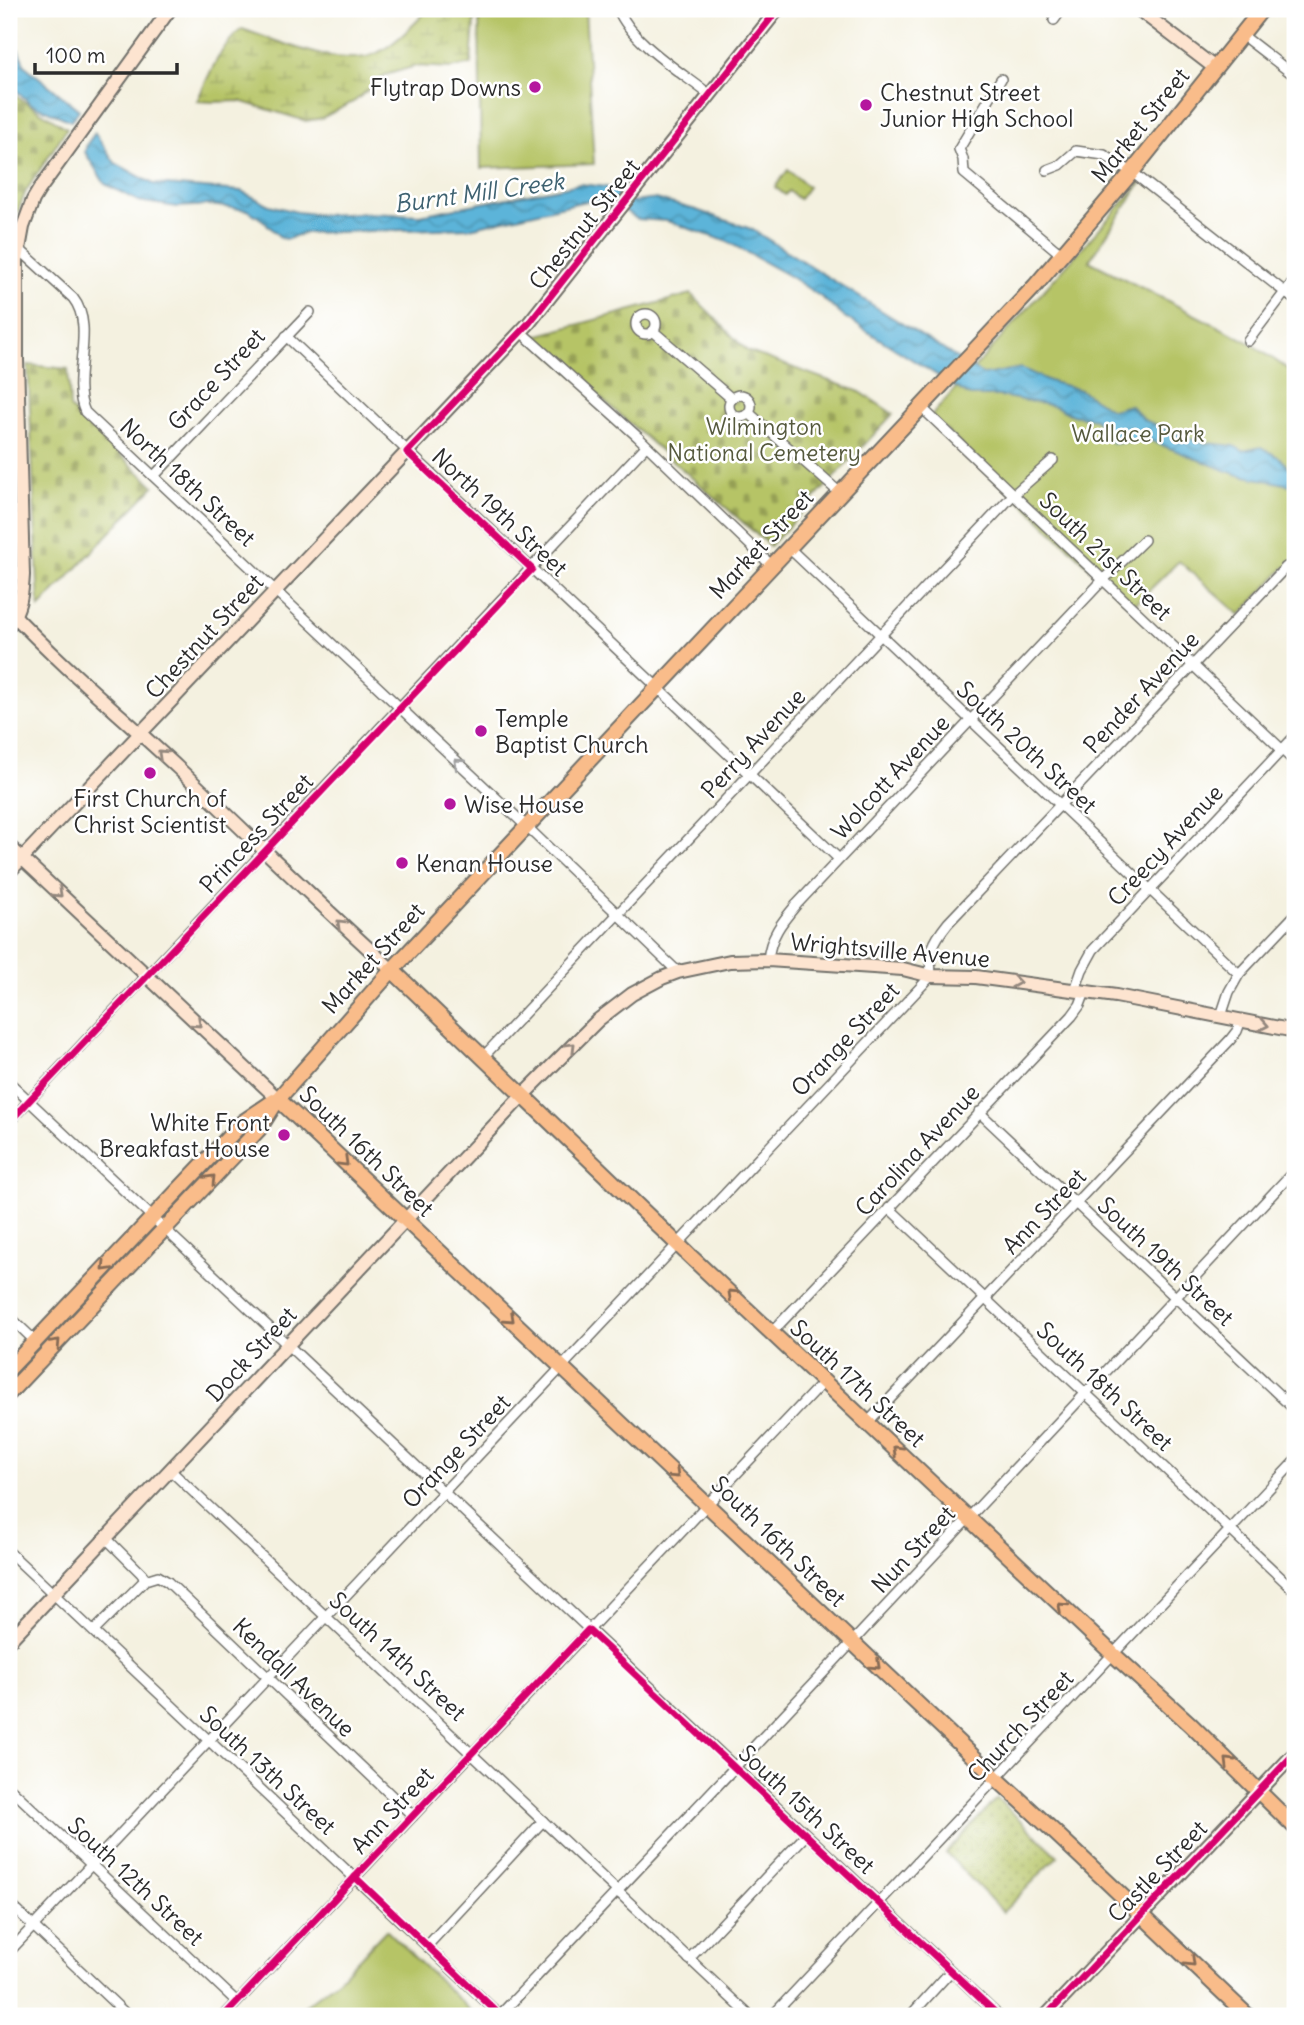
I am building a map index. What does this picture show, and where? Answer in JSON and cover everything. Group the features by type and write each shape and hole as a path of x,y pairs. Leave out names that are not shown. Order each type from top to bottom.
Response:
{"main road":[{"name":"Market Street","path":"9,1393 159,1223 243,1122 278,1099 392,970 1062,255 1132,173 1262,9"},
{"name":"South 17th Street","path":"392,970 678,1244 1190,1724 1295,1827"},
{"name":"South 16th Street","path":"278,1099 996,1779 1072,1846 1248,2016"},
{"name":"Market Street","path":"9,1369 159,1223"}],"street":[{"path":"170,9 39,190 29,209 18,248 17,360 23,575 22,599 11,617 141,734 392,970"},
{"path":"618,9 632,33 710,95"},
{"name":"Chestnut Street","path":"9,872 521,332 778,9"},
{"path":"1054,20 1062,9"},
{"path":"1138,9 1215,68"},
{"path":"1242,35 1295,76"},
{"path":"1001,79 959,149 964,173 1062,255"},
{"path":"1047,170 1060,165 1076,151 1104,155 1132,173 1295,300"},
{"name":"North 18th Street","path":"18,248 73,298 79,307 82,322 80,398 85,412 526,826"},
{"path":"1248,341 1295,279"},
{"name":"Grace Street","path":"154,476 310,312"},
{"path":"653,331 732,399"},
{"path":"521,332 601,402 772,566"},
{"name":"North 19th Street","path":"286,336 658,687"},
{"path":"739,395 746,397 751,406 749,413 740,417 733,414 730,408 732,399 739,395"},
{"name":"South 21st Street","path":"921,407 1295,762"},
{"path":"749,413 840,493"},
{"name":"Princess Street","path":"9,1122 646,446"},
{"name":"Perry Avenue","path":"483,1056 1013,495 1053,460"},
{"name":"Wolcott Avenue","path":"768,960 770,944 781,922 1103,580 1144,540"},
{"name":"South 20th Street","path":"789,548 1239,974"},
{"name":"Pender Avenue","path":"931,976 929,956 937,937 1286,567"},
{"path":"658,687 839,859"},
{"name":"Creecy Avenue","path":"1080,991 1082,970 1093,950 1295,736"},
{"path":"526,826 678,972"},
{"path":"9,846 278,1099"},
{"path":"1221,1016 1229,992 1239,974 1295,915"},
{"name":"Wrightsville Avenue","path":"523,1095 598,1020 638,991 678,972 722,962 768,960 903,969 931,976 976,977 1116,996 1295,1031"},
{"name":"Orange Street","path":"9,1952 931,976"},
{"name":"Carolina Avenue","path":"772,1332 1072,1016 1080,1005 1080,991"},
{"name":"Ann Street","path":"868,1422 1230,1040 1241,1020"},
{"name":"South 15th Street","path":"9,1082 999,2016"},
{"name":"Dock Street","path":"9,1641 523,1095"},
{"name":"South 19th Street","path":"979,1112 1295,1410"},
{"name":"Nun Street","path":"500,2016 1295,1170"},
{"name":"South 18th Street","path":"889,1208 1295,1591"},
{"path":"9,1316 35,1341"},
{"name":"Ann Street","path":"224,2016 824,1381"},
{"name":"Church Street","path":"772,2016 1295,1461"},
{"name":"South 14th Street","path":"170,1470 750,2016"},
{"path":"94,1631 145,1580 106,1538"},
{"name":"South 13th Street","path":"9,1552 500,2016"},
{"name":"Kendall Avenue","path":"145,1580 158,1576 168,1582 413,1816"},
{"name":"Castle Street","path":"1046,2016 1295,1752"},
{"name":"South 12th Street","path":"9,1787 237,2002"},
{"path":"427,1947 543,1821"},
{"path":"689,1959 806,1835"},
{"path":"9,1903 128,2016"},
{"path":"910,2016 951,1971"}],"green space":[{"path":"428,9 475,9 471,64 451,68 416,66 385,75 355,101 322,118 306,121 240,101 197,101 221,52 242,29 310,52 348,58 365,57 392,44"},
{"name":"Flytrap Downs","path":"479,9 585,9 594,164 481,168"},
{"path":"9,92 67,128 26,191 16,216 9,305"},
{"path":"788,170 808,187 799,199 789,191 785,195 775,187"},
{"name":"Wallace Park","path":"1143,180 1089,261 1247,341 1295,374 1295,573 1285,567 1240,615 1179,561 1132,607 931,416"},
{"name":"Wilmington National Cemetery","path":"691,294 747,351 860,392 893,414 770,546 533,339 535,336"},
{"path":"28,365 68,369 70,408 154,486 39,608"},
{"path":"9,414 16,568 14,579 9,581"},
{"path":"997,1798 1058,1856 1003,1912 946,1853"},
{"path":"386,1930 476,2016 292,2016 339,1979"}],"water":[{"path":"9,43 18,49 25,66 79,110 71,121 31,104 9,84"},
{"path":"95,133 115,163 153,184 241,191 269,205 297,212 324,215 420,215 580,184 606,187 634,202 656,199 696,210 751,229 984,375 1021,368 1049,381 1080,390 1112,410 1130,405 1144,420 1198,442 1234,446 1243,451 1261,447 1295,470 1295,486 1235,474 1149,440 1112,443 1095,419 1072,415 1055,406 1000,396 970,396 843,316 791,277 728,242 667,221 637,219 621,208 597,200 470,228 304,233 288,239 281,238 248,210 210,205 177,207 138,201 105,184 85,152"}],"cycle path":[{"path":"9,1122 532,569 407,452 529,323 778,9"},
{"path":"224,2016 588,1630 999,2016"},
{"path":"1046,2016 1295,1753"},
{"path":"355,1877 501,2016"}],"place":[{"name":"Flytrap Downs","path":"535,87"},
{"name":"Chestnut Street Junior High School","path":"866,105"},
{"name":"Temple Baptist Church","path":"481,731"},
{"name":"First Church of Christ Scientist","path":"150,773"},
{"name":"Wise House","path":"450,804"},
{"name":"Kenan House","path":"402,863"},
{"name":"White Front Breakfast House","path":"284,1135"}],"water label":[{"name":"Burnt Mill Creek","path":"479,192"}]}
